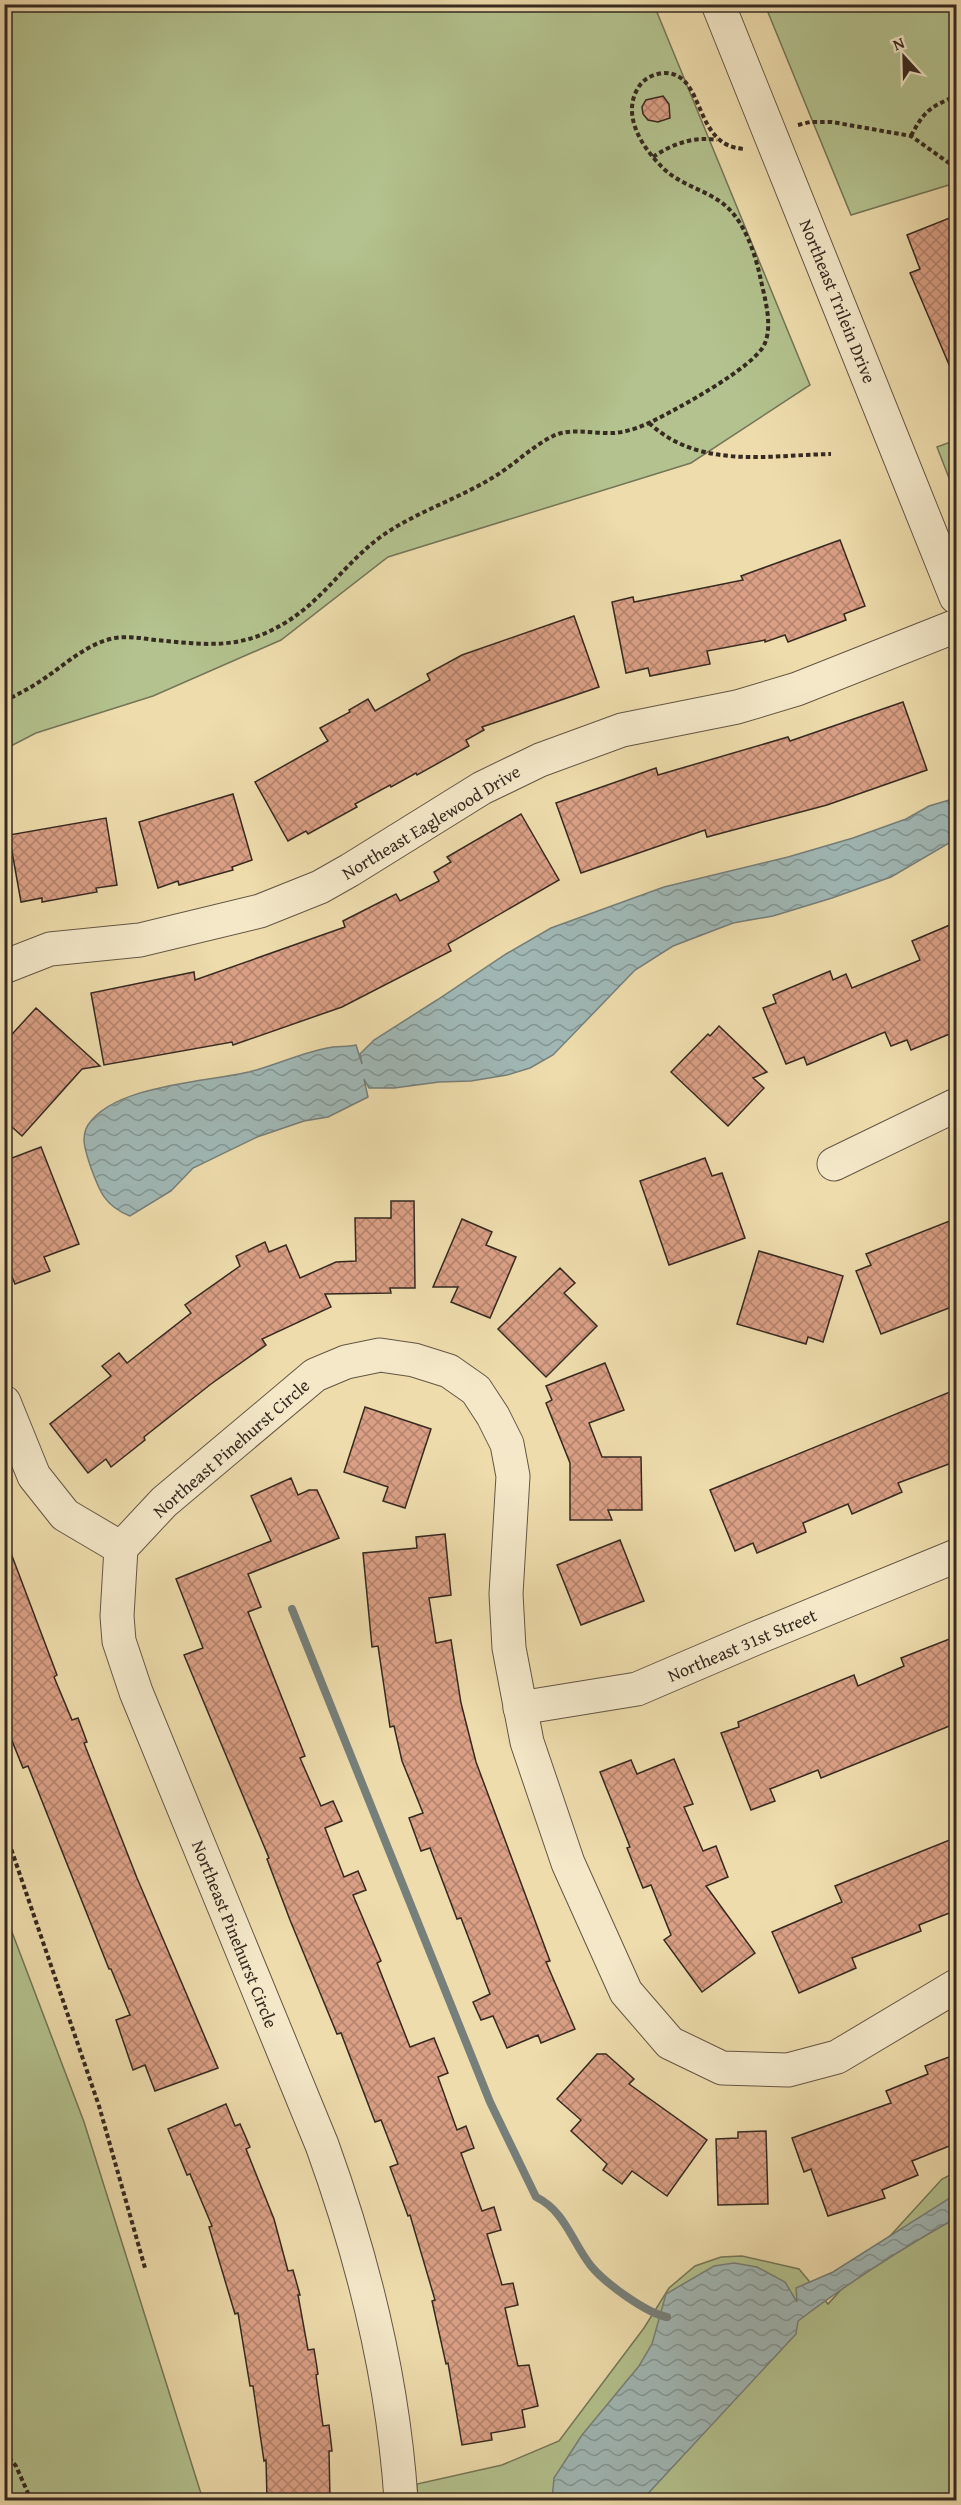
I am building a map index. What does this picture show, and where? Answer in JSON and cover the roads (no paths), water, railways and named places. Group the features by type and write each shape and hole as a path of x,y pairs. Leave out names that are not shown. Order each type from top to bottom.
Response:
{"street":[{"name":"Northeast Trilein Drive","path":"726,7 773,139 957,597"},
{"name":"Northeast Eaglewood Drive","path":"4,967 50,949 140,940 260,911 340,876 378,855 482,788 550,756 622,730 737,707 797,689 957,626"},
{"path":"834,1164 957,1105"},
{"name":"Northeast Pinehurst Circle","path":"401,2500 399,2461 387,2378 367,2285 348,2218 317,2134 136,1692 119,1641 117,1616 121,1548 164,1502 315,1376 346,1362 380,1355 414,1360 449,1371 476,1390 507,1444 513,1476 506,1594 509,1648 527,1742 578,1885 626,1992 670,2043 722,2068 788,2070 837,2057 957,1986"},
{"path":"4,1402 34,1476 65,1515 121,1548"},
{"name":"Northeast 31st Street","path":"520,1708 637,1689 957,1556"}],"water":[{"path":"956,798 956,838 951,842 891,877 773,916 733,923 673,946 635,970 553,1055 530,1068 507,1075 471,1081 439,1082 394,1088 369,1088 364,1079 368,1097 328,1117 304,1121 257,1137 193,1168 171,1191 130,1216 108,1202 96,1182 84,1135 88,1125 101,1112 118,1101 162,1087 249,1072 333,1047 356,1045 362,1064 360,1054 374,1040 506,954 551,928 664,887 788,857 853,838 906,819 929,806"},
{"path":"956,2194 956,2218 875,2267 798,2321 796,2334 642,2500 552,2500 554,2478 582,2435 639,2366 652,2344 666,2294 714,2266 734,2263 757,2267 785,2282 797,2302 796,2288 833,2272"}],"waterway":[{"path":"292,1609 490,2102 536,2197 554,2210 597,2273 637,2304 667,2317"}]}
